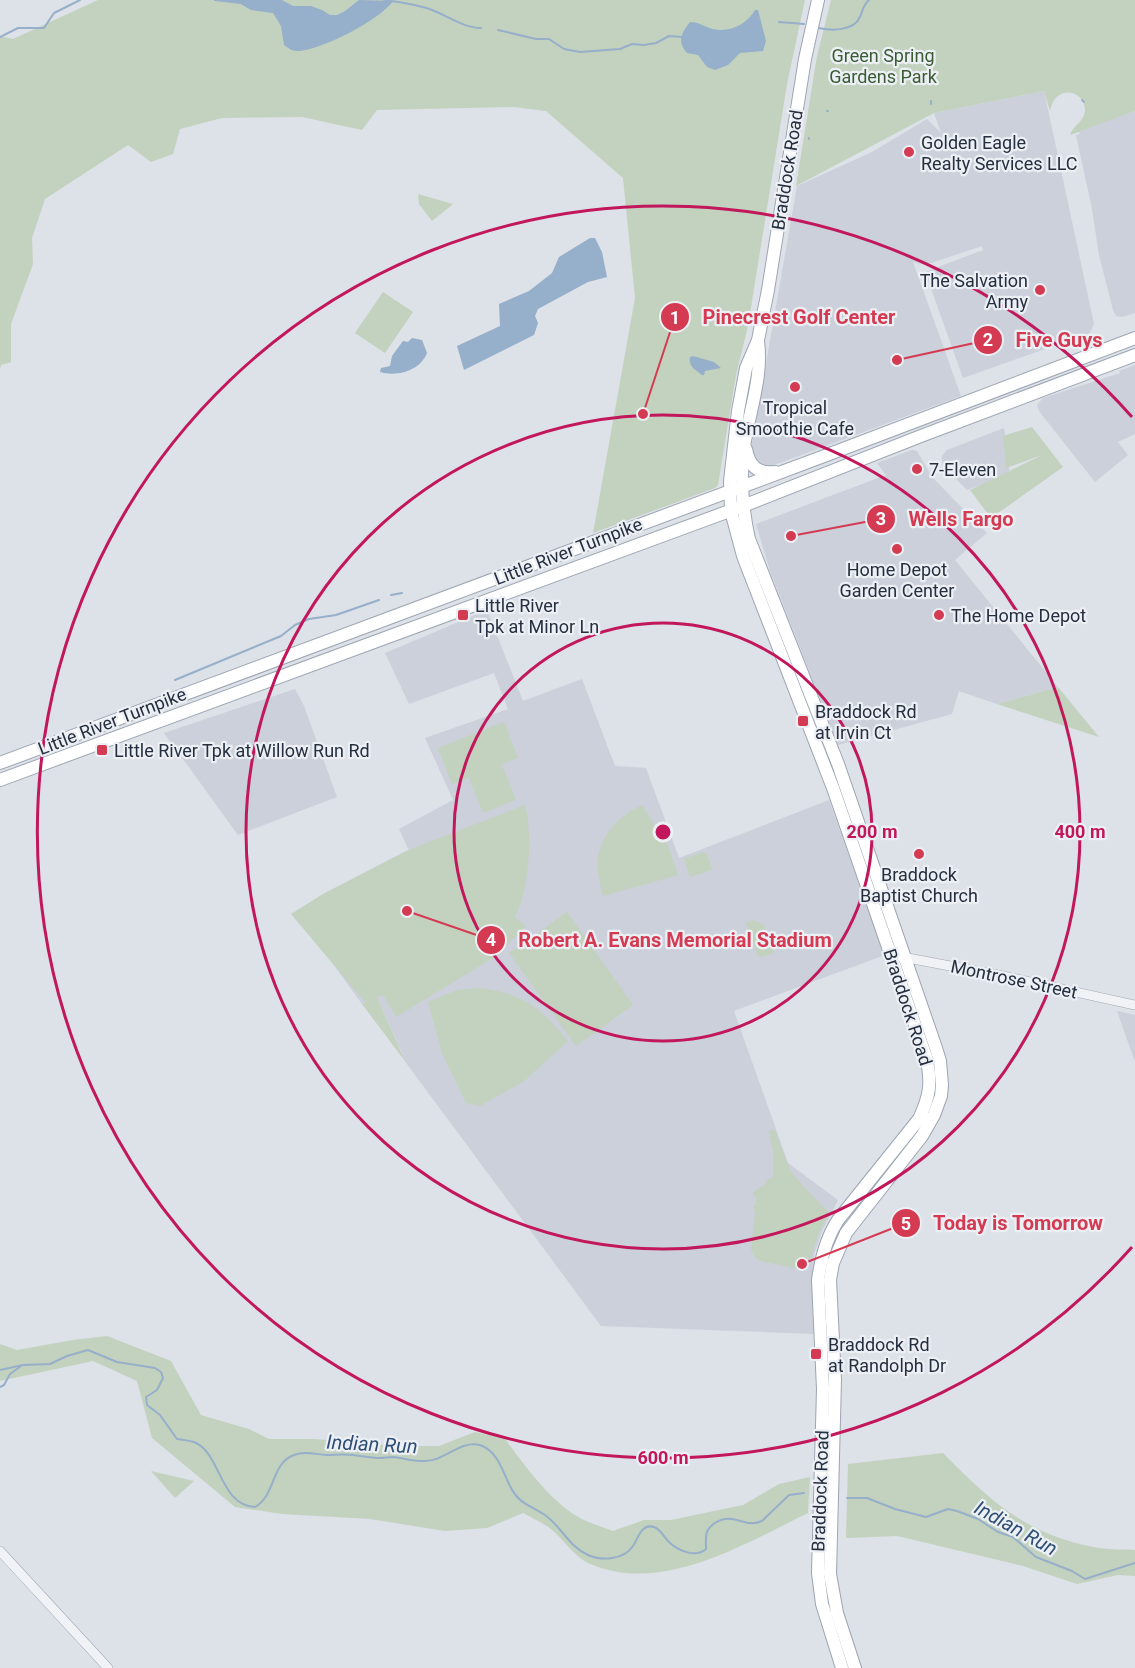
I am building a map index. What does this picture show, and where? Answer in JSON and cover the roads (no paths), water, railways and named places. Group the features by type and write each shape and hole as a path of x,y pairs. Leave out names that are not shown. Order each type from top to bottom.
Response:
{"main road":[{"name":"Braddock Road","path":"818,0 805,58 768,290 758,340 746,368 731,462 743,556 833,788 926,1057 930,1080 927,1102 910,1130 834,1227 820,1262 818,1280 823,1389 819,1588 842,1668"},
{"name":"Little River Turnpike","path":"0,763 1135,338"},
{"name":"Braddock Road","path":"736,488 760,359 758,340"},
{"name":"Little River Turnpike","path":"0,780 737,508 1135,355"},
{"path":"746,440 747,456 756,469 764,472 782,471"},
{"name":"Braddock Road","path":"737,508 838,764 905,956 940,1061 942,1075 941,1096 926,1130 846,1233 833,1263 830,1280 835,1389 830,1574 837,1614 855,1668"}],"street":[{"name":"Montrose Street","path":"892,955 1035,982 1135,1005"},
{"path":"0,1551 108,1668"}],"water":[{"path":"217,0 282,0 293,6 311,6 330,15 337,15 345,11 359,0 393,1 376,17 349,33 320,46 297,51 284,45 281,26 273,13 251,10 239,3"},
{"path":"755,10 758,10 766,41 763,51 740,53 728,65 715,70 707,67 698,55 687,53 684,49 681,38 690,22 713,29 726,30 743,23"},
{"path":"590,238 595,238 602,252 607,277 588,282 538,309 535,316 538,323 534,335 464,370 457,346 500,326 499,304 529,291 552,273 559,257"},
{"path":"412,338 422,340 427,353 424,359 407,371 394,374 380,372 381,368 390,366 392,356 403,341 408,342"},
{"path":"690,357 714,362 721,368 705,371 702,375 691,366"}],"waterway":[{"path":"0,37 18,28 44,28 54,13 80,0"},
{"path":"215,0 241,3"},
{"path":"384,0 420,6 462,24 481,28"},
{"path":"819,28 836,30 853,25 869,0"},
{"path":"779,22 804,24"},
{"path":"498,30 536,39 549,39 564,49 580,52 620,49 632,44 656,43 669,36 683,37"},
{"path":"391,595 402,593"},
{"path":"175,680 281,636 295,625 309,619 336,615 379,600"},
{"name":"Indian Run","path":"0,1370 23,1365 50,1364 88,1350 117,1362 155,1368 161,1372 163,1378 157,1390 146,1397 147,1405 160,1415 177,1439 194,1442 204,1449 235,1498 243,1504 255,1507 267,1495 281,1465 294,1455 306,1453 350,1455 425,1461 439,1458 473,1444 486,1448 496,1457 518,1498 551,1520 570,1542 593,1557 612,1558 629,1551 640,1532 650,1526 659,1530 678,1549 693,1553 702,1552 706,1549 707,1531 715,1523 728,1519 750,1523 762,1521 789,1495 804,1493"},
{"path":"0,1387 4,1385 10,1374 21,1366"},
{"name":"Indian Run","path":"847,1498 867,1498 895,1509 926,1517 948,1509 957,1511 1013,1537 1036,1557 1072,1571 1085,1579 1135,1563"}],"place":[{"name":"Golden Eagle Realty Services LLC","path":"909,152"},
{"name":"The Salvation Army","path":"1040,290"},
{"name":"Five Guys","path":"897,360"},
{"name":"Tropical Smoothie Cafe","path":"795,387"},
{"name":"Pinecrest Golf Center","path":"643,414"},
{"name":"7-Eleven","path":"917,469"},
{"name":"Wells Fargo","path":"791,536"},
{"name":"Home Depot Garden Center","path":"897,549"},
{"name":"Little River Tpk at Minor Ln","path":"463,615"},
{"name":"The Home Depot","path":"939,615"},
{"name":"Braddock Rd at Irvin Ct","path":"803,721"},
{"name":"Little River Tpk at Willow Run Rd","path":"102,750"},
{"name":"Braddock Baptist Church","path":"919,854"},
{"name":"Robert A. Evans Memorial Stadium","path":"407,911"},
{"name":"Today is Tomorrow","path":"802,1264"},
{"name":"Braddock Rd at Randolph Dr","path":"816,1354"}],"park label":[{"name":"Green Spring Gardens Park","path":"883,65"}]}
